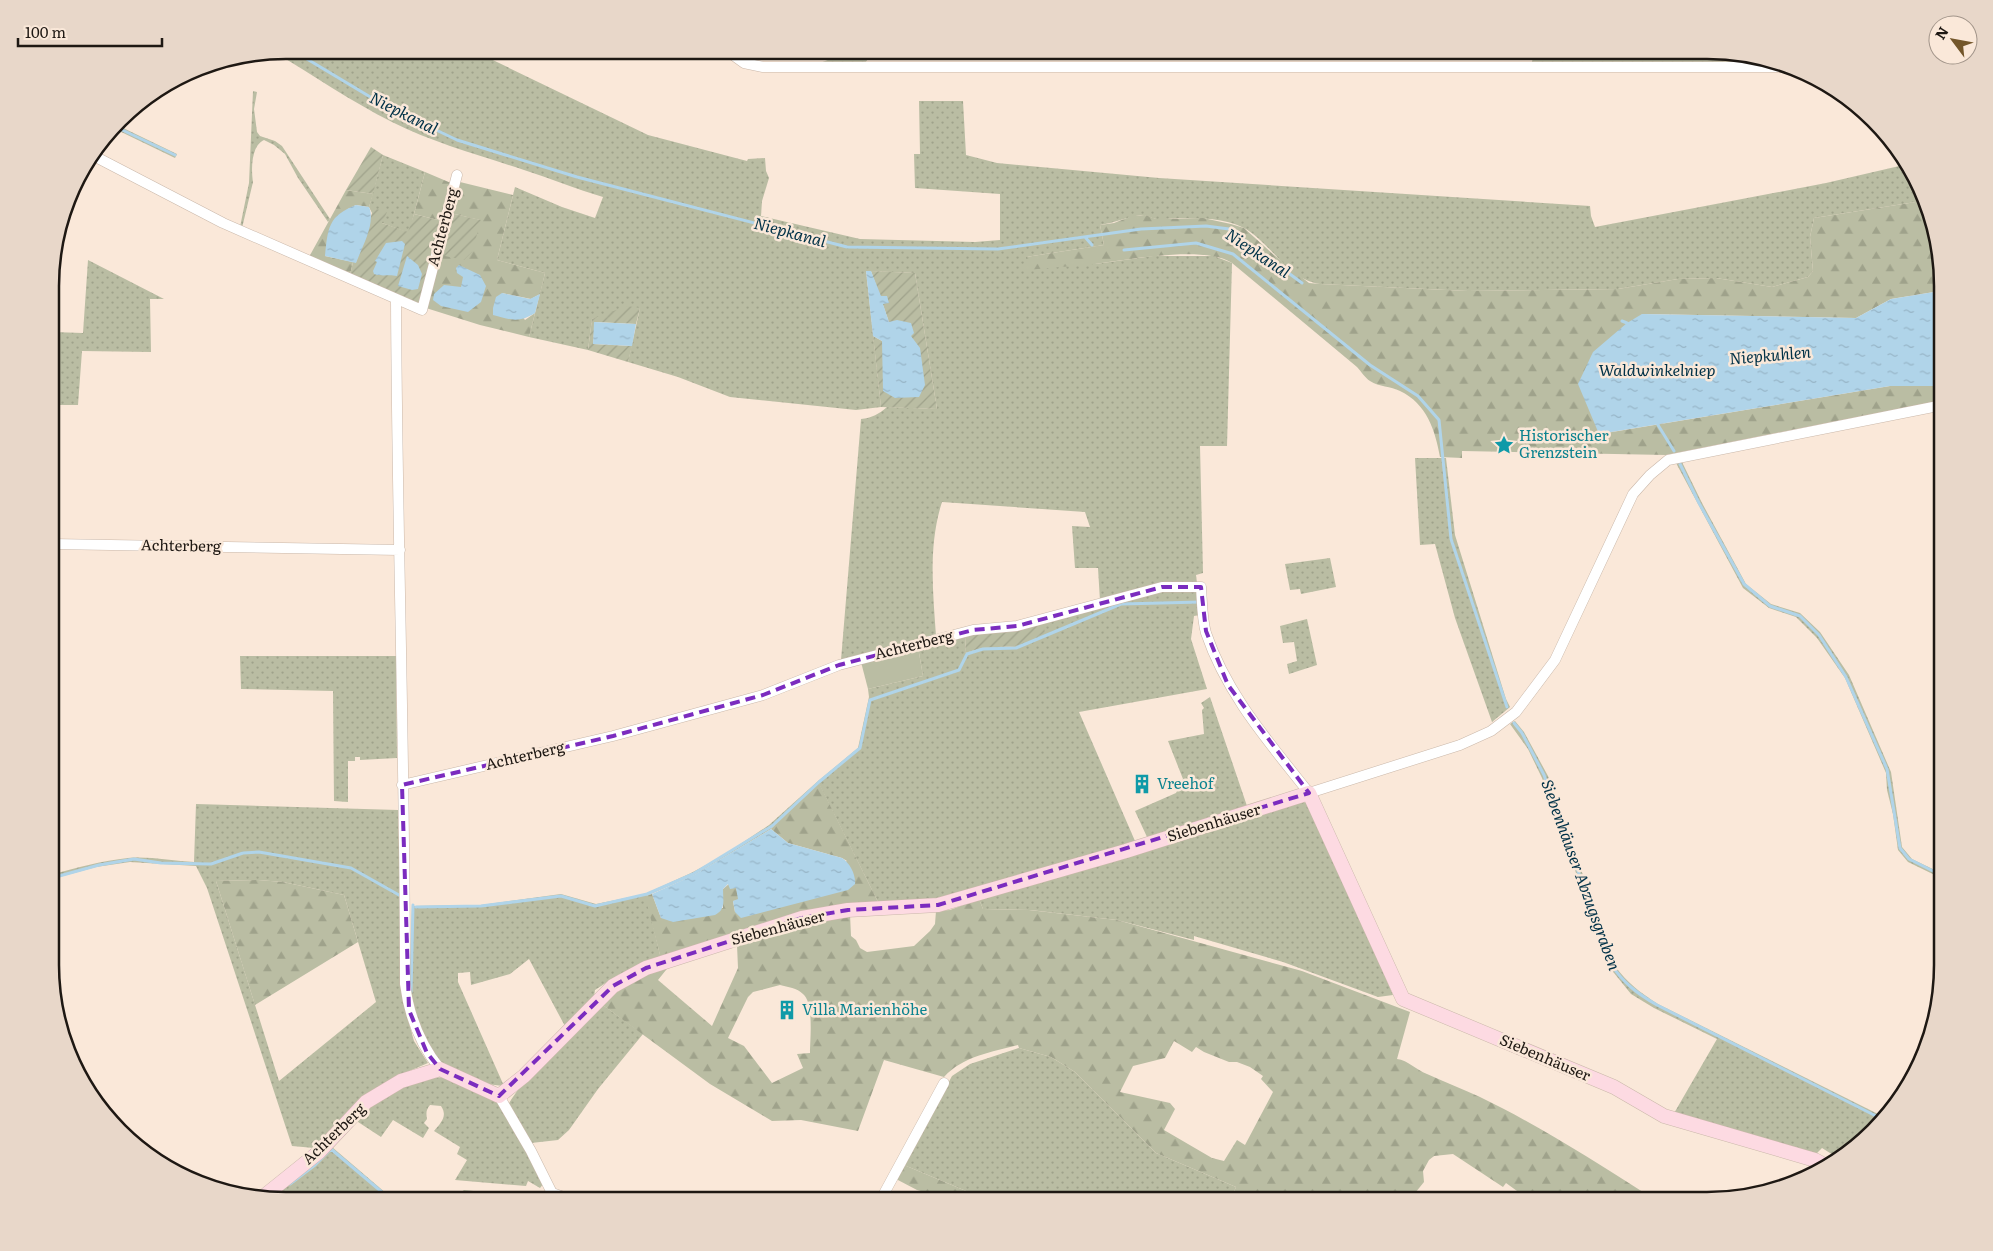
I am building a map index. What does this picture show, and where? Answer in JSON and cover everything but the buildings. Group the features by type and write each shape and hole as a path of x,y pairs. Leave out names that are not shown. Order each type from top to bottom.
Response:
{"street":[{"path":"738,59 744,63 763,68 1769,67"},
{"name":"Achterberg","path":"98,158 223,224 422,310 457,175"},
{"path":"396,299 405,984 409,1010 427,1053 440,1069 499,1096 531,1151 551,1192"},
{"path":"1309,793 1460,745 1491,731 1516,712 1556,660 1633,494 1650,475 1668,460 1934,406"},
{"name":"Achterberg","path":"59,544 400,550"},
{"name":"Achterberg","path":"402,785 622,734 763,695 839,665 973,630 1017,626 1162,587 1185,586 1201,588 1206,631 1228,685 1249,718 1309,793"},
{"name":"Siebenhäuser","path":"499,1096 524,1076 613,986 646,968 802,918 848,910 938,906 1126,851 1309,793 1403,999 1614,1087 1664,1116 1820,1163"},
{"name":"Achterberg","path":"269,1192 319,1152 366,1102 400,1081 440,1069"},
{"path":"885,1192 944,1083"}],"highlighted area":[{"path":"1162,587 1201,587 1206,631 1228,685 1309,793 938,905 848,910 802,918 646,968 613,986 499,1096 440,1069 427,1053 409,1010 402,785 613,736 763,695 839,665 973,630 1017,626"}],"green space":[{"path":"285,59 491,59 648,135 747,161 748,159 765,158 766,171 769,178 762,201 761,216 860,239 975,242 1000,240 1000,194 915,188 914,154 920,154 919,101 963,101 966,155 997,163 1159,178 1590,206 1595,227 1826,183 1900,166 1918,202 1814,218 1810,237 1813,271 1808,277 1772,287 1716,278 1678,279 1618,289 1468,291 1320,284 1298,276 1253,234 1229,222 1195,218 1154,219 1141,215 1100,225 1104,245 1026,257 1095,264 1153,256 1214,256 1232,263 1227,446 1200,446 1203,573 1196,575 1197,583 1100,601 1098,568 1075,568 1072,526 1090,527 1085,512 942,502 933,552 936,636 841,660 861,419 869,418 887,407 937,409 915,273 866,271 881,407 856,410 730,397 678,377 628,362 640,308 592,319 588,350 529,337 545,273 497,260 515,187 562,207 595,218 603,197 424,136 362,106"},
{"path":"830,59 868,59 865,63 820,63"},
{"path":"1532,59 1722,59 1744,62 1532,62"},
{"path":"253,91 257,92 254,109 257,132 260,136 275,141 282,146 330,219 328,222 298,178 285,154 264,140 254,152 252,165 253,182 242,228 240,227 249,183"},
{"path":"123,128 177,154 175,158 119,131"},
{"path":"371,147 383,155 373,194 346,190"},
{"path":"383,155 425,172 409,233 382,223 369,207"},
{"path":"425,172 451,183 442,221 414,214"},
{"path":"460,182 513,195 497,260 545,273 540,294 531,299 502,293 525,320 535,313 529,337 480,325 426,308 440,255 480,220 450,213"},
{"path":"346,190 373,194 369,207 356,205 348,209 325,256 353,262 350,275 309,257"},
{"path":"1918,202 1930,241 1934,271 1934,292 1891,299 1856,318 1642,314 1600,434 1890,386 1934,386 1934,402 1666,455 1462,451 1462,458 1440,457 1432,428 1423,410 1417,403 1400,391 1368,380 1357,367 1232,263 1219,258 1204,255 1166,255 1026,270 1026,257 1104,245 1100,225 1114,223 1132,216 1145,215 1156,219 1203,218 1244,228 1309,283 1468,291 1618,289 1678,279 1716,278 1772,287 1808,277 1813,271 1810,237 1814,218"},
{"path":"369,207 387,212 382,223 408,232 414,214 442,221 422,301 415,304 350,275 353,262 356,262 372,213"},
{"path":"450,213 481,220 472,252 464,260 440,255"},
{"path":"88,260 164,299 150,299 151,352 82,351 78,405 59,405 59,332 83,333"},
{"path":"871,271 915,273 937,409 881,407 873,336 882,341 889,322"},
{"path":"627,306 640,308 636,324 595,322 593,344 632,346 628,362 588,350 592,319"},
{"path":"1415,458 1446,458 1455,535 1510,707 1492,722 1455,618 1435,544 1420,545"},
{"path":"1682,462 1746,584 1771,604 1800,613 1820,632 1849,675 1891,772 1902,847 1912,859 1934,870 1934,875 1908,862 1898,850 1893,814 1887,790 1886,773 1845,678 1817,638 1796,617 1769,608 1743,588 1676,463"},
{"path":"1330,558 1336,587 1301,594 1300,589 1290,590 1285,564"},
{"path":"1170,588 1199,591 1200,615 1194,616 1191,639 1207,689 1079,712 1135,841 948,899 879,904 819,784 771,829 694,875 646,896 661,959 618,975 595,990 593,1004 566,1028 529,959 510,974 471,985 470,972 458,973 458,982 504,1086 486,1084 442,1064 423,1036 410,994 412,906 481,905 561,894 596,904 645,894 721,857 769,825 858,748 869,697 868,689 923,676 918,647 966,636 965,653 982,648 1016,646 1043,622"},
{"path":"1307,619 1317,665 1289,674 1287,664 1297,661 1294,642 1283,643 1280,626"},
{"path":"1043,622 1045,633 1016,646 982,648 965,653 966,636 1016,629"},
{"path":"918,647 923,676 868,689 861,662"},
{"path":"240,656 396,656 397,758 360,760 360,757 355,757 355,761 348,761 348,802 334,801 333,691 241,689"},
{"path":"1210,697 1247,806 1147,837 1135,811 1176,793 1183,779 1168,741 1204,734 1202,710 1204,708 1201,703"},
{"path":"1515,721 1524,732 1548,776 1615,966 1624,978 1658,1004 1879,1114 1857,1136 1832,1154 1822,1148 1815,1155 1673,1115 1717,1039 1654,1008 1631,994 1610,968 1542,778 1528,749 1510,724"},
{"path":"819,783 879,904 661,959 645,896 652,894 661,918 723,908 723,889 729,884 736,887 739,900 733,901 735,912 847,861 788,843 771,829"},
{"path":"1301,801 1312,805 1393,995 1378,997 1283,962 1194,936 1194,940 1117,920 1030,910 983,909 979,899"},
{"path":"196,804 398,810 403,1002 414,1041 428,1063 393,1078 377,1088 314,1148 292,1146 207,888 196,866 130,862 96,867 59,877 59,873 99,863 128,858 194,862","holes":["258,880 283,882 344,895 376,1002 279,1081 216,881"]},
{"path":"258,880 283,882 344,895 358,942 255,1005 216,881"},
{"path":"979,899 983,909 1029,910 1117,920 1302,971 1410,1012 1397,1059 1405,1061 1423,1072 1480,1097 1522,1119 1643,1192 1518,1192 1506,1183 1503,1187 1453,1154 1434,1156 1429,1160 1423,1171 1424,1182 1416,1192 1234,1192 1236,1187 1156,1153 1075,1072 1051,1057 1019,1048 1018,1045 969,1059 944,1077 884,1060 858,1131 801,1120 772,1121 710,1084 600,1003 644,975 670,965 658,980 712,1026 738,968 737,945 801,923 850,914 851,936 856,940 860,948 867,952 914,946 935,924 936,911 950,910","holes":["780,985 792,988 803,994 809,1005 811,1022 810,1053 797,1054 803,1068 772,1083 744,1046 728,1038 748,997 753,992","1174,1041 1192,1052 1196,1047 1229,1062 1237,1062 1250,1067 1263,1076 1261,1079 1273,1092 1245,1145 1237,1140 1224,1161 1212,1158 1164,1130 1175,1109 1170,1103 1120,1092 1133,1066 1165,1058"]},
{"path":"600,1003 643,1034 598,1089 569,1130 558,1140 531,1143 508,1105 539,1064"},
{"path":"1019,1048 1051,1057 1075,1072 1156,1153 1236,1187 1234,1192 968,1192 904,1165 952,1076 970,1064"},
{"path":"446,1077 495,1100 499,1104 544,1183 540,1188 528,1181 526,1186 455,1180 467,1160 457,1154 460,1147 434,1131 444,1116 441,1106 430,1105 428,1108 426,1113 427,1119 424,1123 429,1128 423,1138 393,1120 381,1137 355,1120 396,1089 418,1081"},
{"path":"332,1147 385,1192 285,1192 276,1192"},
{"path":"904,1165 968,1192 924,1192 896,1179"},
{"path":"464,1190 483,1192 461,1192"}],"water":[{"path":"356,205 369,207 371,220 370,228 356,263 325,256 331,224 340,214"},
{"path":"402,241 405,244 397,276 374,274 373,271 377,262 375,261 386,243"},
{"path":"407,256 418,265 422,274 418,289 412,290 398,286"},
{"path":"459,265 480,275 486,286 481,302 468,312 441,306 433,300 434,294 444,285 461,287 463,277 457,273 456,268"},
{"path":"866,271 871,271 881,296 887,296 889,303 883,304 889,322 897,320 911,323 914,333 911,336 920,348 925,385 919,397 895,398 883,391 882,341 873,336"},
{"name":"Waldwinkelniep","path":"1934,292 1934,386 1890,386 1599,434 1578,384 1593,352 1627,323 1642,314 1856,318 1891,299"},
{"path":"502,293 530,299 540,294 535,313 515,320 493,315 496,297"},
{"path":"594,322 636,324 632,346 593,344"},
{"path":"771,829 788,843 842,858 852,870 855,884 848,890 741,918 735,912 733,901 738,899 736,888 730,889 728,884 723,889 722,907 719,913 673,922 661,918 652,894 694,875"}],"waterway":[{"name":"Niepkanal","path":"307,59 382,104 457,140 577,177 847,247 998,249 1141,229 1206,226 1229,229 1302,283"},
{"path":"121,129 175,155"},
{"name":"Siebenhäuser Abzugsgraben","path":"1085,237 1092,245"},
{"name":"Siebenhäuser Abzugsgraben","path":"1124,250 1196,243 1233,254 1370,365 1418,396 1439,420 1451,539 1507,707"},
{"name":"Niepkuhlen","path":"1622,321 1630,326"},
{"path":"1658,421 1658,425 1674,451"},
{"path":"1680,464 1699,503 1744,584 1770,606 1800,616 1819,635 1846,677 1887,769 1900,848 1909,859 1934,872"},
{"path":"416,907 481,906 561,896 595,906 647,894 693,874 772,826 819,782 860,748 870,700 959,670 967,654 983,649 1016,648 1121,604 1201,602"},
{"name":"Siebenhäuser Abzugsgraben","path":"1514,723 1522,733 1544,775 1611,964 1621,977 1637,992 1657,1005 1877,1116"},
{"path":"59,876 99,865 134,859 161,863 211,864 243,853 259,852 351,868 399,895"},
{"path":"411,992 413,905"},
{"path":"290,1184 315,1165 331,1149 382,1192"}],"place":[{"name":"Historischer Grenzstein","path":"1504,445"},
{"name":"Vreehof","path":"1142,784"},
{"name":"Villa Marienhöhe","path":"787,1010"}]}
